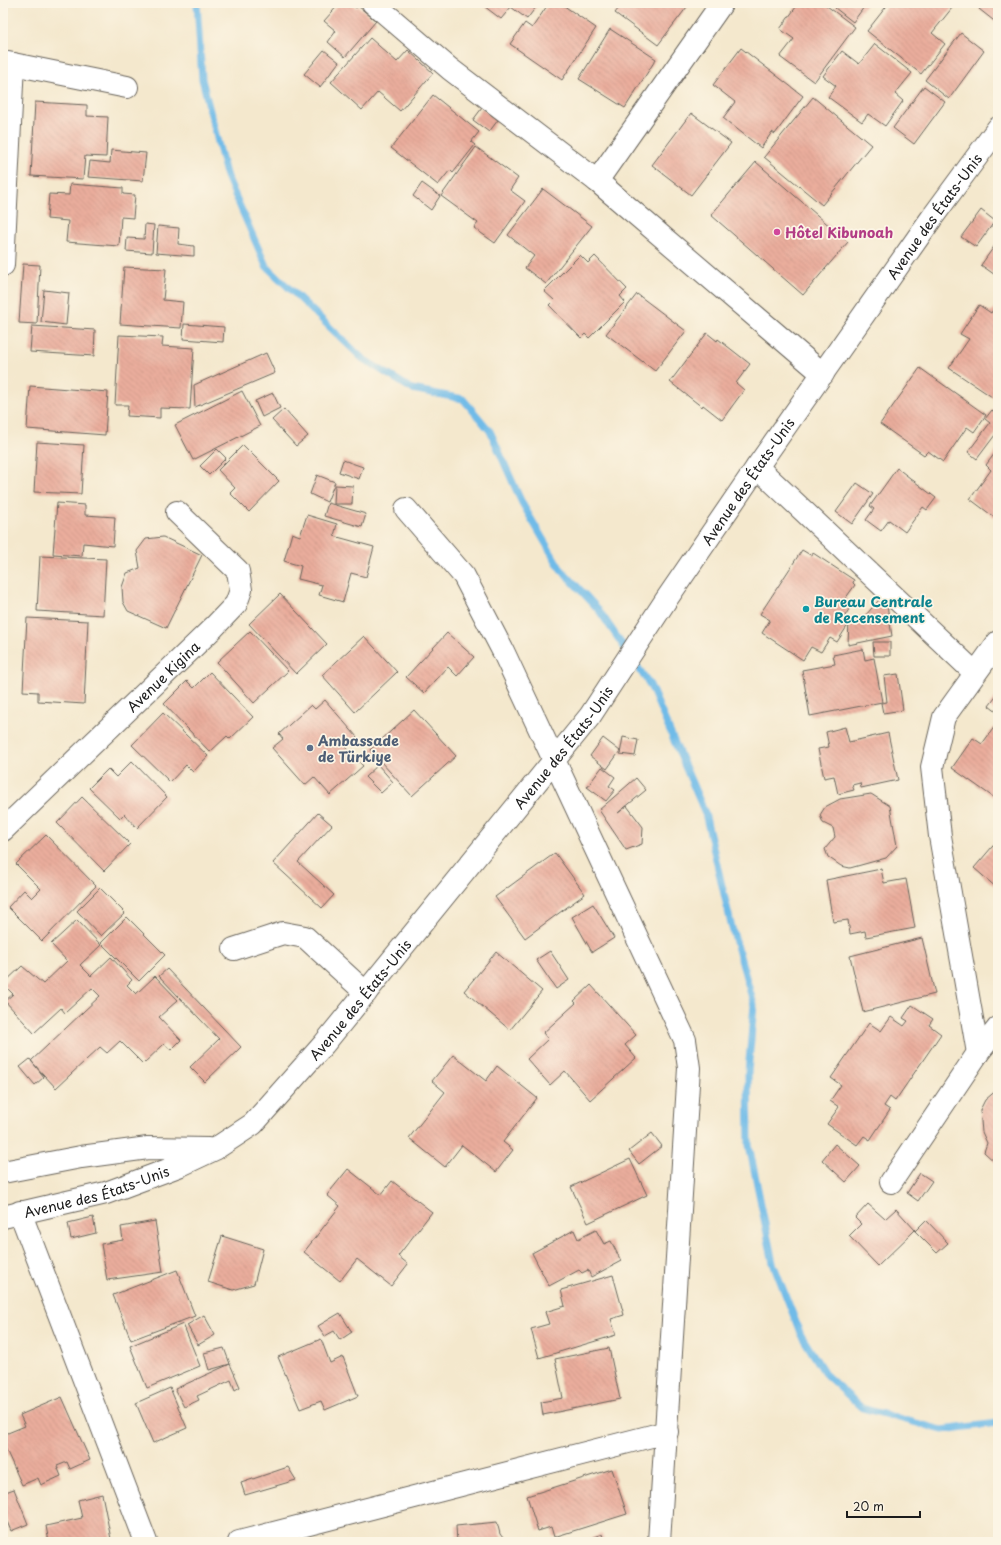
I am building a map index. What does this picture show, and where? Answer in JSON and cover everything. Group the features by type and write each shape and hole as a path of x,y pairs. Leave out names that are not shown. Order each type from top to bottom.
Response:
{"street":[{"path":"373,3 450,69 597,181 824,374"},
{"path":"597,181 722,3"},
{"path":"3,265 8,63 127,87"},
{"name":"Avenue des États-Unis","path":"12,1215 106,1192 181,1165 215,1149 253,1124 324,1044 590,716 666,600 757,467 824,374 931,219 998,128"},
{"path":"757,467 975,673"},
{"path":"406,509 464,576 503,651 685,1040 689,1068 659,1542"},
{"name":"Avenue Kigina","path":"3,830 214,628 236,604 241,590 238,570 177,512"},
{"path":"978,1053 940,836 932,767 944,717 998,642"},
{"path":"234,949 283,933 305,937 366,993"},
{"path":"891,1182 978,1053 998,1028"},
{"path":"3,1172 81,1157 148,1148 215,1149"},
{"path":"12,1215 146,1542"},
{"path":"239,1542 667,1432"}],"building":[{"path":"340,3 351,3 356,8 358,6 376,21 345,57 328,42 336,31 324,21"},
{"path":"480,3 539,3 527,19 511,7 501,19"},
{"path":"549,3 560,3 596,28 562,80 510,44 525,23 532,28"},
{"path":"623,3 690,3 658,45 615,13"},
{"path":"799,3 823,3 855,27 814,82 780,57 794,39 780,29"},
{"path":"839,3 867,3 853,22 835,8"},
{"path":"889,3 956,3 932,33 945,44 921,74 867,31"},
{"path":"983,3 998,3 998,24 979,9"},
{"path":"610,29 656,59 625,108 579,79"},
{"path":"961,33 984,51 949,99 925,80"},
{"path":"370,38 397,62 408,50 433,73 400,111 378,92 362,110 331,82"},
{"path":"875,44 912,73 895,94 903,101 885,126 868,114 862,122 828,97 836,86 823,76 842,51 859,64"},
{"path":"741,48 803,96 775,134 772,132 761,148 723,118 735,102 713,85"},
{"path":"324,50 339,62 320,87 304,74"},
{"path":"924,86 945,102 914,144 893,128"},
{"path":"433,95 479,132 471,142 475,145 453,173 450,170 438,185 391,148"},
{"path":"813,97 871,145 822,205 764,157"},
{"path":"35,102 87,105 87,116 108,117 106,157 85,156 83,179 31,176"},
{"path":"482,108 498,120 489,132 473,120"},
{"path":"691,113 731,143 691,195 652,165"},
{"path":"476,147 518,178 510,190 525,201 495,243 474,228 478,223 441,196"},
{"path":"111,150 146,153 143,181 88,177 90,161 110,163"},
{"path":"756,162 848,242 803,295 711,215"},
{"path":"422,183 440,196 431,210 413,196"},
{"path":"70,184 123,188 123,194 135,195 133,218 121,217 119,246 66,242 68,221 47,219 49,194 69,195"},
{"path":"543,189 592,226 546,284 525,268 534,256 508,235"},
{"path":"981,210 995,221 976,247 961,237"},
{"path":"145,224 154,225 152,253 126,251 127,238 144,239"},
{"path":"158,226 179,228 178,244 194,246 194,256 156,253"},
{"path":"998,241 998,277 981,265"},
{"path":"580,255 588,263 595,256 627,289 620,296 625,302 589,338 585,334 581,338 549,305 554,300 544,291"},
{"path":"23,264 40,265 37,324 19,323"},
{"path":"124,267 166,269 163,300 183,302 181,328 120,324"},
{"path":"44,290 69,293 66,325 41,322"},
{"path":"637,294 686,331 655,371 606,334"},
{"path":"998,302 998,401 949,368 969,339 960,334 979,305 991,313"},
{"path":"184,324 224,327 223,342 183,339"},
{"path":"32,326 95,330 94,356 30,352"},
{"path":"707,333 717,341 718,339 750,364 736,383 744,390 722,420 703,405 702,407 670,382"},
{"path":"119,335 163,337 162,346 194,348 190,409 160,408 160,418 127,416 128,405 115,405"},
{"path":"266,353 275,373 195,407 194,385"},
{"path":"920,368 986,415 974,432 967,427 943,462 928,451 924,455 880,424"},
{"path":"30,386 108,392 105,435 27,429"},
{"path":"242,391 260,426 193,460 175,425"},
{"path":"273,393 280,408 262,417 255,401"},
{"path":"284,409 308,436 296,446 272,420"},
{"path":"992,410 998,415 998,431 977,459 968,452 990,423 985,419"},
{"path":"37,442 84,445 81,494 34,492"},
{"path":"243,445 279,481 249,512 230,493 235,488 218,470"},
{"path":"217,449 226,458 209,475 200,466"},
{"path":"998,449 998,513 994,517 970,499 991,470 986,465"},
{"path":"343,460 363,467 359,479 339,472"},
{"path":"897,468 936,498 927,510 923,507 905,532 889,520 881,531 866,520 874,509 870,506"},
{"path":"317,475 335,482 327,502 310,494"},
{"path":"857,483 873,494 852,524 836,512"},
{"path":"335,485 353,486 352,504 334,504"},
{"path":"57,503 85,505 85,515 115,517 113,546 83,543 82,556 53,554"},
{"path":"328,503 366,514 362,527 324,516"},
{"path":"307,515 337,524 334,536 374,547 366,577 351,573 343,602 319,595 322,585 298,579 301,566 284,561 292,533 300,536"},
{"path":"163,537 202,555 166,628 128,611 123,602 122,587 127,573 140,568 137,551 146,539"},
{"name":"Bureau Centrale de Recensement","path":"802,550 812,556 813,553 854,580 853,583 855,585 845,599 852,604 842,621 848,625 837,642 830,638 821,652 811,647 803,660 762,633 770,620 760,614"},
{"path":"40,556 106,559 103,615 37,611"},
{"path":"885,593 892,636 848,645 849,620 865,616"},
{"path":"280,594 327,644 296,674 249,624"},
{"path":"27,618 88,621 84,704 38,701 38,692 23,691"},
{"path":"250,631 288,671 254,703 217,662"},
{"path":"447,633 474,657 457,676 448,667 424,693 406,677"},
{"path":"364,636 397,672 355,712 322,675"},
{"path":"873,642 890,642 890,656 874,656"},
{"path":"863,649 865,660 874,658 882,702 810,716 802,670 835,664 833,655"},
{"path":"210,672 253,717 230,739 227,736 210,752 164,704 187,681 194,688"},
{"path":"898,674 903,710 883,713 881,703 887,702 884,676"},
{"path":"998,694 998,713 989,706"},
{"name":"Ambassade de Türkiye","path":"325,700 357,737 346,747 363,766 330,795 314,777 305,785 272,748 283,739 279,734 311,705 315,709"},
{"path":"414,710 456,756 412,796 370,750"},
{"path":"163,713 208,756 193,772 186,765 170,782 132,745"},
{"path":"995,726 998,728 998,790 993,797 952,768 973,738 982,744"},
{"path":"845,727 849,742 888,733 898,780 861,788 860,783 852,785 854,790 838,794 834,776 824,778 818,749 829,747 826,732"},
{"path":"623,737 638,740 635,756 620,754"},
{"path":"603,738 620,751 607,769 590,756"},
{"path":"132,761 167,797 137,828 124,814 120,818 89,788 108,769 116,777"},
{"path":"378,765 393,782 381,793 365,777"},
{"path":"602,767 615,777 609,786 615,790 606,801 587,787"},
{"path":"636,778 646,790 618,813 627,806 643,827 642,844 626,850 599,810"},
{"path":"871,794 890,806 897,846 886,858 850,868 841,866 828,857 825,849 835,837 833,828 823,823 820,815 825,807 840,799"},
{"path":"82,797 130,844 104,871 57,823"},
{"path":"318,813 332,825 298,862 334,895 322,908 273,863"},
{"path":"46,835 96,886 42,941 8,907 24,890 32,898 41,889 16,864"},
{"path":"998,840 998,889 974,868"},
{"path":"555,853 585,894 525,938 495,897"},
{"path":"881,869 884,883 906,879 915,928 866,937 865,931 850,934 848,920 833,922 826,880"},
{"path":"100,888 125,913 101,936 77,911"},
{"path":"593,904 614,938 592,952 572,917"},
{"path":"127,917 165,955 139,981 101,943"},
{"path":"77,920 101,945 80,965 91,976 111,957 132,980 127,985 136,994 155,976 178,1000 159,1017 181,1040 171,1050 164,1044 143,1064 120,1041 107,1053 100,1047 56,1088 31,1061 100,996 92,988 65,1013 61,1008 34,1033 5,1001 13,994 3,984 22,966 43,984 67,961 51,944"},
{"path":"922,938 935,994 863,1012 850,956"},
{"path":"550,951 569,980 556,989 536,960"},
{"path":"496,952 542,991 510,1030 464,991"},
{"path":"167,969 241,1047 205,1082 190,1067 219,1039 159,976"},
{"path":"591,985 636,1035 625,1045 636,1058 590,1100 565,1071 550,1085 527,1059 548,1039 543,1033 576,1003 574,1001"},
{"path":"912,1005 933,1019 929,1025 941,1034 895,1101 890,1097 884,1106 890,1110 870,1140 864,1136 857,1145 827,1124 839,1107 830,1101 841,1085 831,1078 869,1023 881,1031 891,1017 904,1026 908,1021 903,1018"},
{"path":"453,1055 486,1081 497,1066 537,1098 503,1142 513,1150 496,1172 462,1145 445,1167 409,1138 445,1092 432,1081"},
{"path":"30,1059 44,1077 35,1085 20,1067"},
{"path":"998,1089 998,1165 984,1152 987,1143 982,1132 980,1110 985,1100"},
{"path":"652,1133 662,1146 639,1164 629,1151"},
{"path":"835,1144 860,1166 846,1182 822,1160"},
{"path":"630,1159 647,1195 588,1223 571,1187"},
{"path":"348,1169 381,1195 392,1181 432,1212 398,1256 408,1264 391,1286 357,1259 340,1281 304,1252 340,1206 327,1195"},
{"path":"920,1173 932,1181 918,1201 907,1193"},
{"path":"868,1204 885,1219 896,1209 915,1230 878,1266 849,1236 861,1224 855,1218"},
{"path":"93,1217 96,1233 71,1239 68,1223"},
{"path":"926,1220 948,1243 937,1253 915,1231"},
{"path":"155,1221 163,1272 107,1280 101,1244 123,1240 121,1227"},
{"path":"574,1230 578,1239 596,1230 604,1244 611,1241 621,1261 591,1277 588,1270 582,1273 579,1270 549,1286 532,1253"},
{"path":"222,1236 263,1249 254,1284 233,1290 208,1282"},
{"path":"177,1270 195,1316 131,1340 113,1295"},
{"path":"613,1275 624,1315 611,1319 616,1335 539,1358 531,1329 549,1324 545,1312 565,1306 561,1290"},
{"path":"340,1313 352,1332 340,1340 334,1331 325,1336 318,1326"},
{"path":"204,1315 215,1335 198,1345 187,1325"},
{"path":"183,1324 200,1366 147,1388 130,1346"},
{"path":"321,1339 330,1363 343,1357 358,1396 325,1410 321,1401 300,1409 278,1357"},
{"path":"224,1348 230,1364 209,1370 204,1353"},
{"path":"609,1348 620,1399 543,1415 541,1402 563,1398 555,1359"},
{"path":"230,1364 240,1387 235,1390 231,1380 197,1396 199,1400 184,1407 175,1389"},
{"path":"170,1388 187,1428 153,1443 136,1403"},
{"path":"62,1397 90,1460 70,1469 67,1462 57,1466 61,1476 41,1485 38,1478 22,1485 3,1443 3,1435 25,1426 20,1415"},
{"path":"288,1467 296,1480 245,1495 241,1483"},
{"path":"612,1469 627,1514 554,1537 551,1527 538,1531 527,1496"},
{"path":"14,1489 28,1524 11,1531 3,1512 3,1493"},
{"path":"102,1494 111,1539 95,1542 49,1542 46,1526 82,1518 78,1500"},
{"path":"497,1522 500,1534 506,1542 457,1542 456,1526"},
{"path":"602,1534 604,1542 580,1542"}],"waterway":[{"path":"197,3 202,79 226,174 266,266 363,359 412,389 463,399 490,431 522,503 560,568 598,609 650,685 705,813 732,928 754,1005 748,1072 749,1145 773,1263 801,1335 826,1375 862,1408 942,1430 998,1423"}],"place":[{"name":"Hôtel Kibunoah","path":"777,232"},
{"name":"Bureau Centrale de Recensement","path":"806,609"},
{"name":"Ambassade de Türkiye","path":"310,748"}]}
